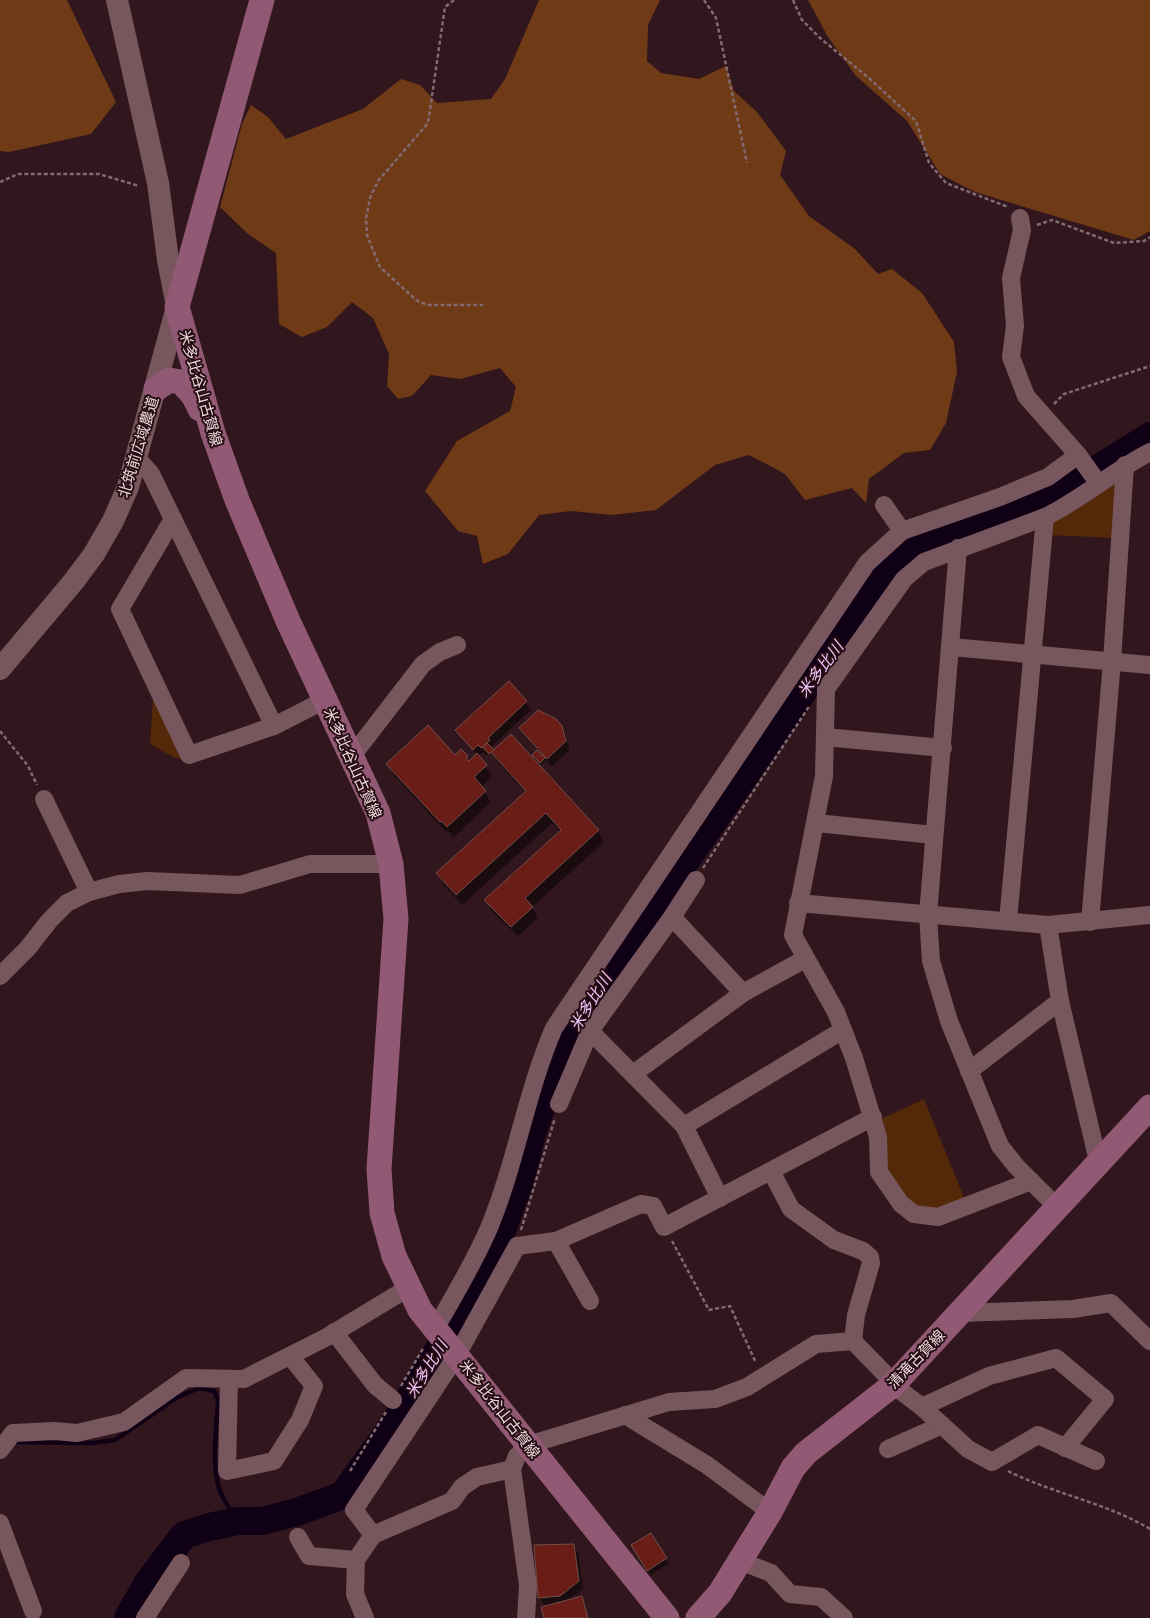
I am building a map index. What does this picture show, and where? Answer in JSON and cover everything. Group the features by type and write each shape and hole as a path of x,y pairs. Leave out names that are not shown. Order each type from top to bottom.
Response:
{"main road":[{"path":"177,307 262,0"},
{"name":"米多比谷山古賀線","path":"177,307 213,433 244,518 288,621 378,813 391,864 396,920 379,1169 382,1213 394,1256 408,1288 435,1329 667,1618"},
{"path":"156,389 168,380 181,382 193,395 213,433"},
{"name":"清滝古賀線","path":"704,1616 770,1512 793,1468 806,1453 893,1385 1056,1206 1150,1107"}],"street":[{"path":"116,0 158,183 168,260 177,307"},
{"path":"1021,224 1011,278 1015,326 1011,357 1026,396 1044,414 1099,484"},
{"name":"北筑前広域農道","path":"0,669 94,554 113,521 125,496 137,458 177,307"},
{"path":"1031,1182 938,1216 914,1214 901,1204 879,1172 878,1137 874,1117 843,1030 836,1012 793,935 824,776 826,689 904,579 924,562 1045,517 1099,484 1125,465 1150,452"},
{"path":"435,1329 466,1276 489,1228 540,1060 554,1028 832,612 867,563 902,532 1000,497 1048,477 1078,455"},
{"path":"137,458 151,474 274,726"},
{"path":"1090,922 1112,662 1125,465"},
{"path":"884,505 902,532"},
{"path":"1008,921 1045,517"},
{"path":"173,519 120,609 189,755 274,726 325,700"},
{"path":"958,548 928,915 932,962 949,1021 1000,1146 1031,1182 1056,1206"},
{"path":"352,756 423,664 440,652 457,645"},
{"path":"951,647 1150,665"},
{"path":"825,737 943,748"},
{"path":"44,799 90,892"},
{"path":"816,823 934,835"},
{"path":"0,976 28,948 49,921 67,903 90,892 119,884 147,880 240,885 310,864 391,864"},
{"path":"560,1104 590,1031 672,917 696,880"},
{"path":"798,903 1048,925 1150,915"},
{"path":"672,917 743,993"},
{"path":"1048,925 1060,1001 1098,1161"},
{"path":"633,1074 743,993 805,959"},
{"path":"969,1071 1060,1001"},
{"path":"684,1126 843,1030"},
{"path":"590,1031 684,1126 720,1198"},
{"path":"373,1535 354,1510 455,1353 517,1246 556,1241 641,1204 653,1206 664,1227 874,1117"},
{"path":"771,1171 791,1209 834,1240 863,1251 870,1257 872,1263 856,1315 853,1341"},
{"path":"556,1241 590,1302"},
{"path":"0,1450 13,1433 55,1431 77,1433 124,1422 186,1378 244,1379 334,1332 408,1288"},
{"path":"960,1313 1072,1309 1111,1303 1150,1341"},
{"path":"334,1332 376,1385 393,1400"},
{"path":"526,1618 528,1585 512,1470 516,1456 528,1445 669,1402 715,1399 747,1387 816,1344 853,1341"},
{"path":"853,1341 887,1376 893,1385 922,1407 968,1449 992,1462 1038,1436 1096,1461"},
{"path":"229,1379 227,1471 274,1461 300,1420 314,1386 290,1356"},
{"path":"922,1407 989,1376 1056,1358 1105,1399 1065,1448"},
{"path":"625,1415 707,1465 770,1512"},
{"path":"888,1449 942,1426"},
{"path":"365,1618 355,1594 356,1560 373,1535 452,1500 462,1487 477,1477 512,1470"},
{"path":"0,1523 33,1611"},
{"path":"298,1537 309,1556 356,1560"},
{"path":"740,1561 771,1573 790,1594 821,1597 844,1618"},
{"path":"145,1618 181,1563"}],"path":[{"path":"454,0 445,7 428,123 378,181 370,198 366,218 367,235 380,267 416,300 427,305 483,305"},
{"path":"704,0 716,18 747,163"},
{"path":"793,0 802,20 808,26 916,121 929,163 946,182 1008,207 1021,224 1052,220 1114,243 1144,241 1150,238"},
{"path":"0,182 18,174 99,174 138,186 158,183"},
{"path":"1044,414 1064,394 1150,366"},
{"path":"696,880 807,709 826,689"},
{"path":"0,731 28,766 44,799"},
{"path":"517,1246 560,1104"},
{"path":"664,1227 709,1310 730,1306 763,1378"},
{"path":"992,1462 1029,1481 1130,1518 1150,1529"}],"shaded area":[{"path":"0,0 67,0 116,102 91,134 9,152 0,151"},
{"path":"539,0 660,0 648,25 647,61 661,73 699,79 726,66 734,91 757,112 786,151 780,175 809,216 855,249 878,274 892,269 922,293 954,342 957,372 946,423 930,450 904,453 869,479 866,503 852,488 805,500 785,474 749,455 715,465 656,510 612,515 571,511 539,515 508,554 483,564 477,536 458,531 425,491 457,441 510,411 516,387 500,368 460,379 431,375 412,396 398,399 387,386 389,354 373,318 352,302 327,327 302,337 279,324 276,253 248,234 220,207 242,124 251,105 268,117 286,139 363,109 401,79 420,85 437,103 491,99 505,79"},
{"path":"808,0 1150,0 1150,231 1134,240 975,192 940,174 907,121 856,76 828,37"},
{"path":"1118,476 1115,538 1047,535 1048,523"},
{"path":"153,698 186,760 175,758 150,744"},
{"path":"924,1099 965,1200 932,1212 915,1208 883,1168 881,1119"}],"building":[{"path":"509,681 527,701 488,738 490,740 481,748 478,745 473,750 455,730"},
{"path":"538,710 556,719 562,726 566,741 547,759 519,728"},
{"path":"428,725 455,755 461,749 468,756 466,758 469,761 477,753 487,765 474,777 486,791 447,827 440,822 386,764"},
{"path":"511,734 599,830 525,898 533,907 511,927 484,900 561,830 546,813 456,895 436,873 526,791 491,752"},
{"path":"487,743 494,750 489,754 482,747"},
{"path":"537,750 545,758 540,763 532,755"},
{"path":"651,1533 667,1558 647,1571 631,1545"},
{"path":"574,1544 579,1581 560,1596 538,1598 534,1545"},
{"path":"582,1596 588,1618 544,1618 541,1607"}],"waterway":[{"name":"米多比川","path":"128,1618 149,1581 184,1535 238,1521 262,1521 297,1512 343,1495 394,1424 458,1317 500,1236 519,1184 532,1134 563,1046 588,1002 816,673 851,628 882,577 908,555 944,534 986,524 1061,492 1150,436"},
{"path":"11,1442 92,1443 115,1440 178,1397 199,1388 214,1391 218,1399 215,1466 219,1488 227,1506 238,1521"}]}
